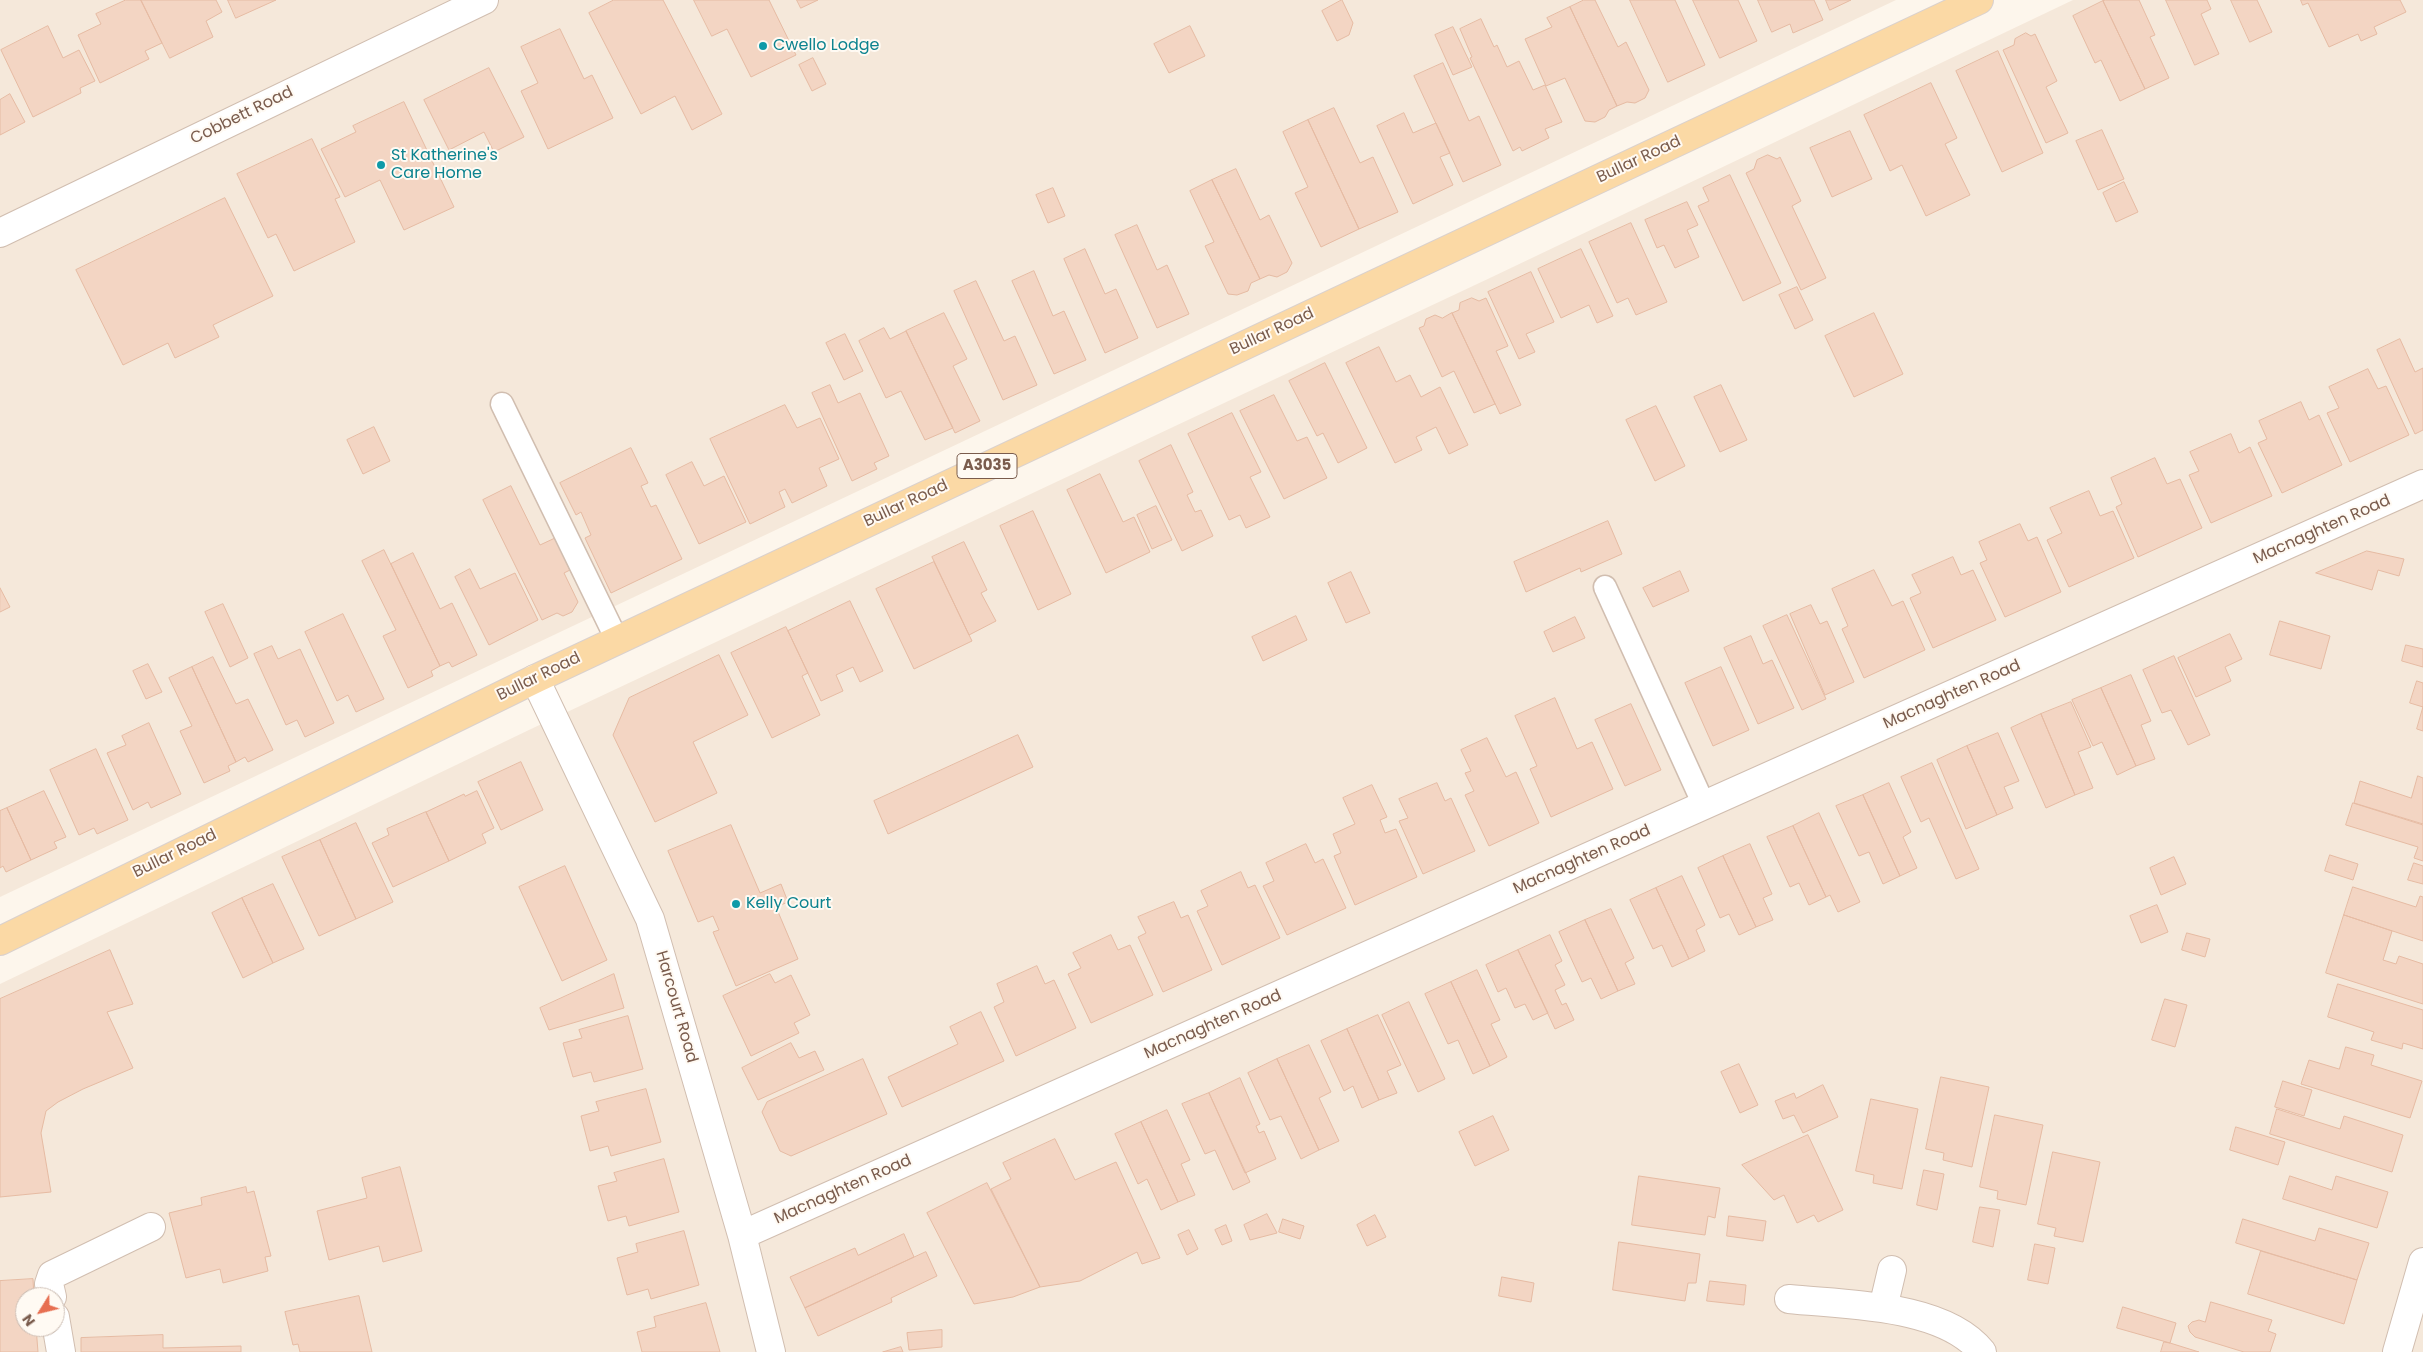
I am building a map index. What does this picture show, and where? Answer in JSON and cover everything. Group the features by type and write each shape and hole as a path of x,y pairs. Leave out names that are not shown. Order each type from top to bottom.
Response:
{"main road":[{"name":"Bullar Road","path":"0,941 616,640 1979,0"}],"street":[{"name":"Cobbett Road","path":"0,233 484,0"},
{"name":"Macnaghten Road","path":"742,1235 2423,484"},
{"name":"Harcourt Road","path":"535,679 650,918 742,1235 771,1352"},
{"path":"50,1287 52,1275 152,1227"},
{"path":"2397,1352 2423,1262"},
{"path":"1883,1308 1892,1270"},
{"path":"1789,1299 1883,1308 1927,1317 1972,1339 1982,1352"},
{"path":"58,1337 61,1352"}],"lane":[{"path":"502,404 616,640"},
{"path":"1605,587 1704,805"}],"shaded area":[{"path":"0,0 1896,0 0,897"},
{"path":"2073,0 2423,0 2423,1352 0,1352 0,984 531,729 1492,277"}],"building":[{"path":"126,0 141,0 162,43 145,51 149,59 100,83 78,35 101,24 96,14"},
{"path":"141,0 216,0 222,12 206,21 213,37 170,58"},
{"path":"228,0 276,0 236,18"},
{"path":"614,0 663,0 722,114 692,130 675,96 641,114 589,13"},
{"name":"Cwello Lodge","path":"694,0 769,0 796,55 751,77 727,29 712,36"},
{"path":"797,0 818,0 801,8"},
{"path":"1342,0 1353,23 1349,35 1337,41 1322,11"},
{"path":"1584,0 1595,0 1618,47 1626,42 1649,90 1645,98 1635,103 1627,102 1617,106 1570,7"},
{"path":"1630,0 1675,0 1705,65 1668,82"},
{"path":"1693,0 1738,0 1757,41 1720,58"},
{"path":"1758,0 1814,0 1823,20 1793,33 1790,24 1772,32"},
{"path":"1826,0 1851,0 1830,10"},
{"path":"2139,0 2155,35 2150,37 2169,78 2145,89 2103,1"},
{"path":"2166,0 2207,0 2211,9 2201,14 2219,54 2195,65"},
{"path":"2231,0 2257,0 2272,32 2250,42"},
{"path":"2301,0 2400,0 2406,12 2374,27 2377,34 2361,41 2358,34 2329,47 2308,3 2303,5"},
{"path":"2103,1 2145,89 2120,101 2101,60 2095,63 2073,16"},
{"path":"1570,7 1617,106 1609,110 1605,117 1595,122 1585,121 1565,78 1546,86 1525,39 1552,27 1547,18"},
{"path":"1481,19 1494,47 1497,45 1507,67 1519,61 1533,90 1545,85 1562,122 1545,129 1549,138 1522,151 1520,147 1513,151 1470,58 1472,57 1460,29"},
{"path":"48,26 63,58 79,50 95,81 80,88 81,93 33,117 1,50"},
{"path":"1190,26 1205,56 1169,73 1154,44"},
{"path":"1453,27 1472,67 1453,75 1435,35"},
{"path":"560,29 584,79 592,75 613,118 548,149 521,91 538,83 521,47"},
{"path":"2026,33 2031,36 2035,34 2057,81 2046,87 2068,133 2046,143 2003,50 2014,45 2015,39"},
{"path":"1998,51 2043,153 2002,172 1956,71"},
{"path":"813,58 826,84 812,91 799,65"},
{"path":"1443,63 1469,121 1479,116 1501,165 1463,182 1414,76"},
{"path":"489,68 524,137 494,152 484,132 449,150 424,100"},
{"path":"1931,83 1957,138 1945,144 1970,195 1926,216 1902,165 1890,171 1864,115"},
{"path":"10,94 25,122 0,135 0,100"},
{"name":"St Katherine's Care Home","path":"404,102 454,207 404,230 380,180 345,197 321,149 356,132 353,126"},
{"path":"1334,108 1360,163 1373,157 1398,212 1359,229 1308,120"},
{"path":"1404,113 1413,133 1436,123 1450,153 1440,157 1453,185 1413,204 1377,126"},
{"path":"1308,120 1359,229 1321,247 1295,193 1308,187 1283,132"},
{"path":"2102,130 2124,179 2098,190 2076,141"},
{"path":"1850,131 1872,179 1832,197 1810,148"},
{"path":"312,139 340,197 335,199 355,242 294,271 276,234 268,238 237,174"},
{"path":"1768,155 1777,159 1780,157 1801,201 1792,206 1826,278 1801,290 1746,173 1754,169 1757,160"},
{"path":"1236,169 1260,220 1269,215 1292,263 1287,272 1277,277 1269,275 1260,279 1212,180"},
{"path":"1730,175 1781,283 1743,301 1698,206 1709,201 1703,188"},
{"path":"1212,180 1260,279 1251,283 1248,291 1237,295 1228,294 1205,246 1214,242 1190,191"},
{"path":"2124,182 2138,212 2116,222 2103,193"},
{"path":"1053,188 1065,216 1048,223 1036,195"},
{"path":"225,198 273,296 213,325 219,337 175,358 168,343 123,365 76,270"},
{"path":"1687,202 1698,225 1687,230 1699,257 1675,268 1664,245 1657,248 1645,220"},
{"path":"1631,223 1667,302 1636,315 1628,298 1617,303 1589,242"},
{"path":"1137,225 1157,270 1167,265 1189,314 1157,328 1115,235"},
{"path":"1085,249 1105,294 1116,289 1138,338 1105,353 1064,259"},
{"path":"1581,249 1613,316 1597,323 1589,305 1561,318 1538,269"},
{"path":"1034,271 1053,316 1064,311 1086,360 1054,374 1012,281"},
{"path":"1531,272 1554,322 1526,334 1535,352 1519,359 1488,292"},
{"path":"976,281 1004,341 1015,336 1037,385 1003,400 954,291"},
{"path":"1797,287 1813,320 1795,329 1779,295"},
{"path":"1472,298 1479,301 1486,298 1508,346 1496,351 1521,405 1500,414 1452,313 1459,310 1460,303"},
{"path":"944,313 967,359 953,366 980,421 955,433 906,331"},
{"path":"1452,313 1495,404 1474,413 1454,371 1442,377 1419,328 1424,326 1426,319 1435,315 1442,318"},
{"path":"1874,313 1903,374 1854,397 1825,336"},
{"path":"884,328 890,339 906,331 953,428 925,440 901,391 886,398 859,341"},
{"path":"845,334 863,371 844,380 826,343"},
{"path":"2400,339 2415,372 2423,368 2423,430 2415,434 2377,350"},
{"path":"1379,347 1396,382 1410,375 1421,397 1440,387 1468,445 1449,454 1436,427 1416,437 1422,450 1395,463 1346,363"},
{"path":"1325,363 1367,448 1338,463 1323,433 1317,436 1289,381"},
{"path":"2368,369 2378,389 2386,386 2409,435 2350,462 2327,413 2339,408 2329,387"},
{"path":"830,385 838,403 860,393 889,456 874,463 877,469 852,481 812,393"},
{"path":"1721,385 1747,440 1720,452 1694,397"},
{"path":"1274,395 1297,441 1307,437 1327,478 1284,499 1240,411"},
{"path":"2301,402 2309,420 2319,415 2342,465 2282,493 2258,443 2267,439 2259,421"},
{"path":"785,405 797,428 820,418 839,459 819,468 827,486 792,503 785,489 779,492 785,507 750,524 710,439"},
{"path":"1656,406 1685,466 1655,481 1626,420"},
{"path":"1232,413 1261,472 1250,477 1270,517 1246,528 1240,515 1229,520 1188,434"},
{"path":"374,427 390,461 363,474 347,440"},
{"path":"2231,434 2239,453 2250,447 2272,496 2211,523 2189,475 2199,471 2190,452"},
{"path":"1171,445 1193,492 1187,495 1195,512 1201,510 1213,536 1182,551 1139,461"},
{"path":"631,448 648,483 641,486 651,507 656,505 682,559 611,593 585,538 591,535 581,512 576,515 560,483"},
{"path":"2155,458 2167,484 2180,479 2202,528 2138,557 2116,507 2122,504 2111,478"},
{"path":"692,462 704,486 724,476 746,522 699,544 666,475"},
{"path":"1100,474 1123,522 1134,517 1150,552 1106,573 1067,490"},
{"path":"511,486 540,545 555,538 570,570 564,573 578,602 572,612 563,616 557,613 542,620 483,500"},
{"path":"2089,491 2100,516 2113,511 2134,558 2069,587 2047,540 2062,533 2050,508"},
{"path":"1156,506 1172,540 1152,549 1137,515"},
{"path":"1033,511 1071,594 1038,610 1000,526"},
{"path":"1608,521 1622,554 1581,572 1580,568 1526,592 1514,562"},
{"path":"2020,524 2028,541 2037,537 2061,592 2005,617 1980,563 1987,560 1979,542"},
{"path":"964,542 987,590 981,593 996,621 969,635 932,557"},
{"path":"384,550 440,666 431,671 433,676 408,688 383,636 396,630 362,561"},
{"path":"2367,551 2404,559 2399,576 2378,570 2372,590 2316,573"},
{"path":"413,553 440,609 452,603 477,655 452,667 449,662 440,666 391,564"},
{"path":"1953,557 1961,575 1973,570 1996,620 1933,648 1910,598 1921,593 1912,575"},
{"path":"934,562 972,641 914,669 876,589"},
{"path":"470,569 480,589 515,573 538,620 489,645 455,577"},
{"path":"1874,570 1892,606 1903,601 1925,650 1864,678 1842,629 1848,626 1832,589"},
{"path":"1680,571 1689,591 1653,607 1643,588"},
{"path":"1351,572 1370,613 1346,623 1328,583"},
{"path":"0,588 10,607 0,612"},
{"path":"850,601 883,671 860,682 853,667 836,675 843,691 821,701 788,631"},
{"path":"223,604 248,658 230,667 205,612"},
{"path":"1811,605 1820,624 1827,621 1854,682 1825,695 1790,614"},
{"path":"343,614 384,699 356,712 348,695 337,701 305,632"},
{"path":"1787,615 1826,699 1802,710 1763,626"},
{"path":"1296,616 1307,640 1263,661 1252,637"},
{"path":"1575,617 1585,638 1553,652 1544,632"},
{"path":"2280,621 2330,636 2321,669 2270,655"},
{"path":"786,627 808,673 802,676 820,715 772,738 731,653"},
{"path":"2230,634 2242,659 2225,667 2231,681 2196,697 2178,658"},
{"path":"1751,636 1763,664 1772,660 1794,708 1758,724 1724,648"},
{"path":"2406,645 2423,649 2423,667 2402,661"},
{"path":"272,646 278,659 300,649 334,723 305,737 297,720 286,725 254,654"},
{"path":"719,655 748,715 693,742 717,793 655,822 613,735 629,698"},
{"path":"2174,656 2210,735 2188,745 2171,710 2162,713 2143,670"},
{"path":"213,657 236,704 248,699 273,750 248,762 245,757 236,762 192,667"},
{"path":"148,664 162,692 146,699 133,671"},
{"path":"192,667 236,762 228,766 230,771 204,783 180,731 192,726 169,678"},
{"path":"1721,667 1749,730 1713,746 1685,683"},
{"path":"2131,675 2151,721 2141,725 2155,759 2136,766 2101,688"},
{"path":"2417,681 2423,683 2423,707 2410,703"},
{"path":"2101,688 2136,766 2117,775 2102,742 2093,746 2072,700"},
{"path":"1555,698 1577,749 1592,742 1613,789 1551,817 1530,769 1537,766 1515,716"},
{"path":"2071,702 2091,747 2078,752 2093,788 2075,795 2041,714"},
{"path":"1631,704 1661,770 1625,786 1595,720"},
{"path":"2423,707 2423,731 2417,729"},
{"path":"2041,714 2075,795 2046,808 2011,728"},
{"path":"149,723 181,794 151,808 148,802 133,810 107,753 126,745 122,736"},
{"path":"1998,733 2019,781 2004,787 2013,808 1997,815 1967,746"},
{"path":"1018,735 1033,767 888,834 874,801"},
{"path":"1487,738 1506,777 1516,772 1539,823 1489,846 1465,795 1474,791 1465,773 1471,771 1461,750"},
{"path":"1967,746 1997,815 1966,829 1937,760"},
{"path":"96,749 128,820 97,834 94,828 79,835 50,770"},
{"path":"521,762 543,810 501,830 478,782"},
{"path":"1932,763 1979,869 1956,879 1929,818 1921,822 1901,777"},
{"path":"2418,776 2423,778 2423,824 2354,803 2360,781 2411,798"},
{"path":"1437,783 1445,801 1451,798 1475,851 1423,874 1399,821 1408,818 1399,799"},
{"path":"1889,783 1911,832 1903,837 1917,868 1900,876 1863,795"},
{"path":"1372,785 1387,817 1380,820 1385,833 1396,829 1417,877 1355,905 1334,856 1341,853 1333,834 1355,824 1343,798"},
{"path":"44,791 66,837 54,842 57,848 31,860 7,808"},
{"path":"477,791 494,828 482,834 486,843 449,861 426,812 464,794 465,796"},
{"path":"1863,795 1900,876 1883,884 1869,852 1859,856 1836,806"},
{"path":"2353,803 2423,825 2423,861 2414,858 2418,847 2346,825"},
{"path":"7,808 31,860 6,872 3,866 0,868 0,811"},
{"path":"426,812 449,861 393,887 372,843 389,835 387,829"},
{"path":"1819,813 1860,902 1838,912 1830,895 1826,897 1793,826"},
{"path":"356,823 393,902 356,919 320,840"},
{"name":"Kelly Court","path":"731,825 760,893 781,884 788,902 776,907 798,959 736,986 713,932 719,930 713,916 698,922 668,851"},
{"path":"1793,826 1826,897 1809,905 1799,883 1790,887 1767,837"},
{"path":"320,840 356,919 319,936 282,857"},
{"path":"1306,844 1315,863 1323,859 1346,908 1287,935 1263,886 1274,881 1266,863"},
{"path":"1750,844 1772,894 1763,898 1773,920 1756,927 1723,856"},
{"path":"2330,855 2358,864 2353,880 2325,871"},
{"path":"1723,856 1756,927 1739,935 1729,914 1720,918 1698,868"},
{"path":"2174,857 2186,884 2161,895 2150,868"},
{"path":"2414,863 2423,866 2423,884 2408,880"},
{"path":"565,866 607,960 562,981 519,887"},
{"path":"1241,872 1248,888 1255,885 1280,938 1222,965 1197,911 1208,906 1201,891"},
{"path":"1682,876 1705,925 1696,930 1705,951 1689,959 1656,888"},
{"path":"273,884 304,949 273,963 242,898"},
{"path":"2353,887 2416,907 2420,896 2423,897 2423,941 2344,915"},
{"path":"1656,888 1689,959 1672,967 1662,945 1653,949 1630,900"},
{"path":"242,898 273,963 243,978 212,913"},
{"path":"1174,902 1181,918 1188,915 1212,970 1163,992 1138,937 1146,933 1138,917"},
{"path":"2157,905 2168,932 2141,943 2130,916"},
{"path":"1611,909 1634,958 1625,963 1635,984 1618,991 1585,920"},
{"path":"2344,915 2392,931 2383,960 2396,964 2399,956 2423,964 2423,1004 2326,973"},
{"path":"1585,920 1618,991 1601,999 1591,978 1582,982 1559,932"},
{"path":"2187,933 2210,939 2205,957 2182,950"},
{"path":"1111,935 1118,950 1130,945 1153,995 1091,1023 1068,974 1081,968 1073,953"},
{"path":"1550,935 1562,961 1555,965 1565,985 1555,990 1562,1005 1566,1003 1574,1020 1555,1029 1518,950"},
{"path":"110,950 133,1004 107,1012 133,1068 83,1089 58,1102 46,1111 41,1133 51,1192 0,1197 0,999"},
{"path":"1518,950 1548,1013 1533,1020 1525,1004 1515,1008 1506,988 1498,992 1486,965"},
{"path":"1037,966 1045,984 1054,980 1076,1028 1016,1056 994,1007 1004,1002 997,984"},
{"path":"1477,970 1500,1020 1491,1024 1507,1057 1490,1066 1451,982"},
{"path":"614,974 624,1008 549,1030 540,1008"},
{"path":"770,974 775,983 791,975 810,1015 794,1023 799,1033 751,1056 723,996"},
{"path":"1451,982 1490,1066 1473,1074 1458,1040 1448,1044 1425,994"},
{"path":"2338,984 2423,1010 2423,1049 2403,1043 2402,1049 2371,1040 2374,1032 2328,1017"},
{"path":"2165,999 2187,1005 2175,1047 2152,1040"},
{"path":"1409,1002 1445,1079 1418,1092 1382,1015"},
{"path":"981,1012 1004,1061 902,1107 888,1077 958,1044 950,1027"},
{"path":"1378,1015 1401,1065 1387,1071 1397,1093 1379,1100 1347,1029"},
{"path":"628,1016 643,1069 594,1082 591,1072 573,1077 563,1043 582,1038 579,1030"},
{"path":"1347,1029 1379,1100 1362,1108 1353,1086 1344,1091 1321,1041"},
{"path":"791,1043 799,1058 815,1051 824,1070 758,1100 742,1068"},
{"path":"1309,1045 1331,1092 1319,1098 1339,1141 1319,1150 1277,1059"},
{"path":"2346,1047 2374,1055 2371,1065 2422,1081 2410,1118 2301,1084 2309,1060 2339,1069"},
{"path":"863,1059 887,1114 791,1156 780,1151 762,1112 767,1102"},
{"path":"1277,1059 1319,1150 1301,1159 1281,1116 1270,1120 1248,1073"},
{"path":"1739,1064 1758,1105 1740,1113 1721,1072"},
{"path":"1941,1077 1989,1087 1972,1167 1943,1160 1944,1153 1926,1149"},
{"path":"1240,1078 1260,1124 1256,1126 1259,1133 1264,1131 1276,1159 1245,1173 1209,1093"},
{"path":"2283,1081 2312,1090 2304,1116 2275,1107"},
{"path":"1823,1085 1838,1117 1803,1133 1794,1115 1783,1119 1775,1101 1794,1093 1796,1098"},
{"path":"646,1089 661,1142 611,1156 608,1146 590,1151 581,1116 599,1111 596,1102"},
{"path":"1209,1093 1250,1182 1233,1190 1215,1150 1205,1154 1182,1104"},
{"path":"1871,1099 1918,1109 1902,1189 1873,1183 1874,1175 1856,1171"},
{"path":"2277,1109 2340,1129 2344,1116 2403,1135 2392,1172 2270,1134"},
{"path":"1167,1110 1190,1160 1181,1164 1195,1195 1178,1202 1141,1122"},
{"path":"1995,1115 2043,1125 2026,1205 1997,1199 1998,1191 1980,1187"},
{"path":"1493,1116 1509,1150 1475,1166 1459,1132"},
{"path":"1141,1122 1178,1202 1161,1210 1147,1179 1138,1184 1115,1134"},
{"path":"2236,1127 2285,1142 2278,1165 2230,1150"},
{"path":"1808,1135 1843,1210 1818,1222 1814,1215 1797,1223 1784,1195 1774,1200 1742,1165"},
{"path":"1055,1139 1075,1180 1116,1162 1160,1258 1142,1264 1137,1252 1080,1281 1040,1287 991,1189 1011,1179 1003,1163"},
{"path":"2053,1152 2100,1162 2083,1242 2054,1236 2056,1228 2038,1224"},
{"path":"664,1159 679,1212 629,1226 626,1216 608,1221 598,1186 617,1181 614,1173"},
{"path":"400,1167 422,1251 383,1262 379,1246 329,1260 317,1211 367,1198 362,1178"},
{"path":"1924,1170 1944,1174 1937,1210 1917,1205"},
{"path":"1639,1176 1720,1188 1715,1218 1708,1216 1705,1235 1632,1225"},
{"path":"2290,1176 2332,1190 2336,1176 2388,1192 2377,1228 2283,1199"},
{"path":"987,1183 1040,1287 1013,1297 974,1304 927,1213"},
{"path":"246,1187 247,1193 254,1191 271,1256 265,1257 268,1271 223,1283 220,1269 186,1278 169,1213 202,1205 201,1198"},
{"path":"1980,1207 2000,1210 1993,1247 1973,1242"},
{"path":"1267,1214 1277,1233 1250,1240 1244,1225"},
{"path":"1375,1215 1386,1237 1367,1246 1357,1225"},
{"path":"1729,1216 1766,1221 1763,1241 1727,1236"},
{"path":"1283,1219 1304,1226 1300,1239 1279,1232"},
{"path":"2243,1219 2315,1241 2319,1228 2369,1243 2357,1280 2236,1243"},
{"path":"1226,1225 1232,1241 1222,1245 1215,1230"},
{"path":"1189,1230 1198,1249 1187,1255 1178,1235"},
{"path":"684,1231 699,1285 651,1299 648,1289 627,1295 617,1258 638,1252 636,1244"},
{"path":"904,1234 914,1257 805,1308 790,1277 855,1248 858,1255"},
{"path":"1619,1242 1700,1254 1696,1283 1688,1283 1685,1301 1613,1290"},
{"path":"2035,1244 2055,1248 2048,1284 2028,1280"},
{"path":"2261,1251 2357,1280 2344,1324 2248,1294"},
{"path":"926,1252 937,1276 891,1298 892,1302 818,1336 805,1308"},
{"path":"1502,1277 1534,1283 1531,1302 1499,1296"},
{"path":"33,1279 33,1287 15,1287 15,1337 37,1337 38,1352 0,1352 0,1281"},
{"path":"1710,1281 1746,1285 1744,1305 1707,1301"},
{"path":"359,1296 372,1352 300,1352 298,1344 293,1345 285,1312"},
{"path":"2211,1302 2272,1320 2268,1331 2276,1334 2270,1352 2244,1352 2195,1337 2190,1332 2188,1326 2192,1322 2199,1320 2205,1322"},
{"path":"706,1303 720,1352 642,1352 637,1332 656,1327 654,1317"},
{"path":"2123,1307 2176,1323 2170,1343 2117,1328"},
{"path":"942,1330 942,1347 909,1350 907,1333"},
{"path":"163,1335 163,1348 241,1346 241,1352 81,1352 81,1338"},
{"path":"2164,1342 2170,1343 2199,1352 2161,1352"},
{"path":"901,1347 903,1352 883,1352"}],"place":[{"name":"Cwello Lodge","path":"763,46"},
{"name":"St Katherine's Care Home","path":"381,165"},
{"name":"Kelly Court","path":"736,904"}]}
